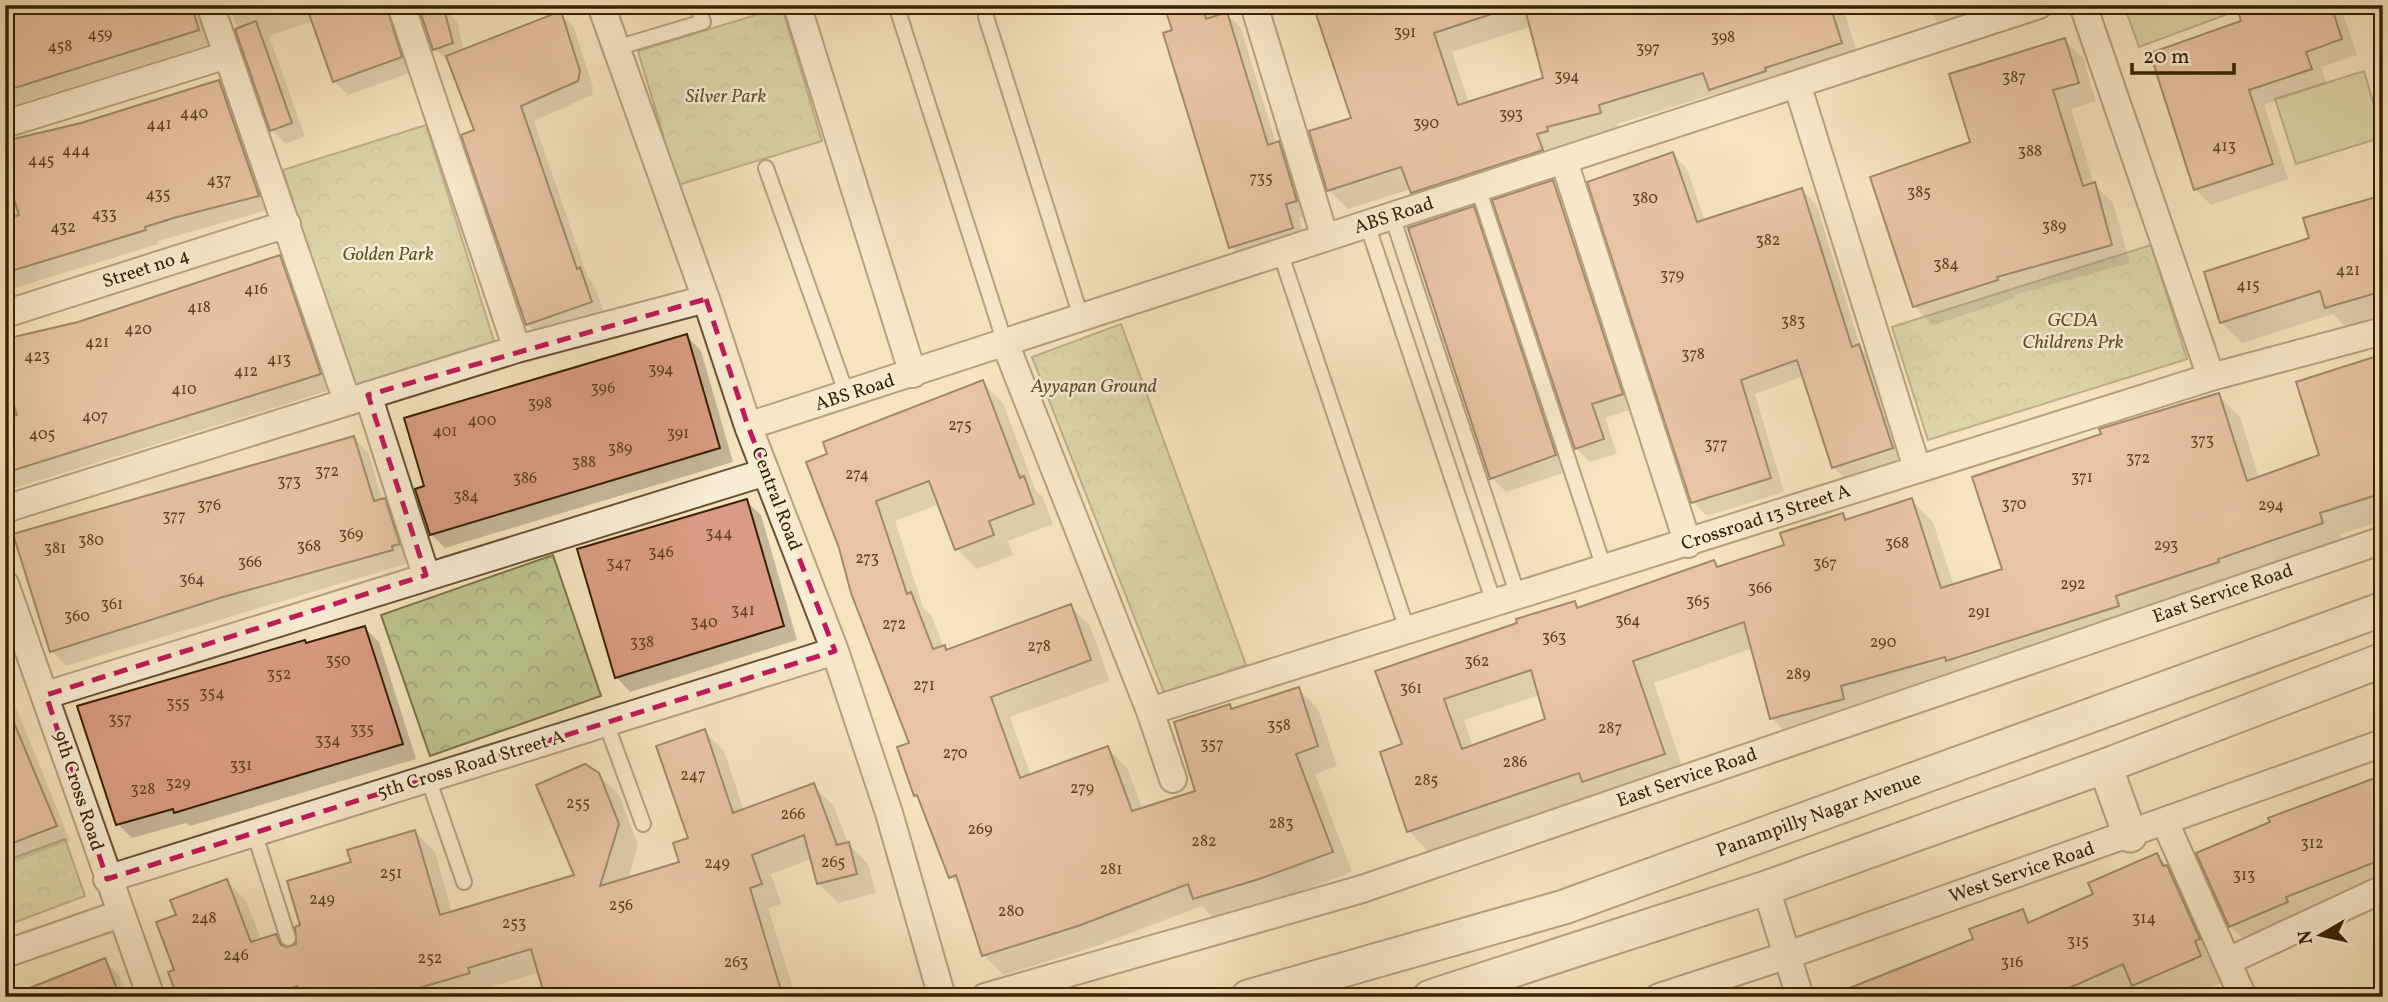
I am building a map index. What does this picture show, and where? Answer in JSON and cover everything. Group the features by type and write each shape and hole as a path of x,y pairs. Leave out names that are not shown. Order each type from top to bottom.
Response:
{"street":[{"path":"210,5 287,224 426,575"},
{"path":"401,5 517,349"},
{"name":"Central Road","path":"601,5 706,299 748,426 835,651 890,813 942,997"},
{"path":"797,5 912,374"},
{"path":"1254,5 1325,238"},
{"name":"ABS Road","path":"748,426 2039,5"},
{"path":"2084,5 2211,376"},
{"path":"5,124 227,55"},
{"path":"1797,84 1917,468"},
{"path":"1563,161 1688,544"},
{"name":"Street no 4","path":"5,314 287,224"},
{"path":"5,509 517,349 706,299"},
{"name":"Crossroad 13 Street A","path":"1150,711 1688,544 1917,468 2211,376 2383,331"},
{"path":"1005,343 1150,711 1173,779"},
{"path":"46,695 426,575 766,472"},
{"name":"East Service Road","path":"985,997 1362,889 2383,540"},
{"name":"9th Cross Road","path":"5,584 150,997"},
{"name":"Panampilly Nagar Avenue","path":"1248,997 1564,907 2383,609"},
{"name":"5th Cross Road Street A","path":"107,879 835,651"},
{"path":"1430,997 1766,888 2105,766 2383,660"},
{"name":"West Service Road","path":"1659,997 1788,955 2383,743"},
{"path":"2105,766 2130,835"},
{"path":"2165,822 2243,997"},
{"path":"1766,888 1800,997"},
{"path":"2228,961 2383,889"},
{"path":"5,954 120,914"}],"lane":[{"path":"616,48 703,22 697,5"},
{"path":"896,5 1005,343"},
{"path":"986,17 1081,317"},
{"path":"766,168 846,395"},
{"path":"1478,188 1604,568"},
{"path":"1380,220 1506,599"},
{"path":"1380,220 1506,599"},
{"path":"1280,252 1408,632"},
{"path":"606,723 643,824"},
{"path":"428,778 464,882"},
{"path":"254,832 288,938"}],"highlighted area":[{"path":"706,299 748,426 835,651 107,879 46,695 426,575 368,395"}],"green space":[{"path":"2124,5 2225,5 2228,14 2139,47"},
{"name":"Silver Park","path":"782,7 822,141 678,185 638,51"},
{"path":"2364,71 2383,137 2296,164 2275,99"},
{"name":"Golden Park","path":"426,125 494,341 351,386 283,170"},
{"name":"GCDA Childrens Prk","path":"2151,245 2187,359 1928,440 1892,327"},
{"name":"Ayyapan Ground","path":"1121,324 1246,665 1165,695 1032,357"},
{"path":"553,555 601,696 430,756 381,615"},
{"path":"65,839 85,896 5,926 5,861"}],"building":[{"path":"5,5 191,5 199,30 5,91"},
{"path":"306,5 386,5 402,57 333,82"},
{"path":"418,5 443,5 453,43 433,50"},
{"path":"1164,5 1202,5 1206,19 1227,12 1268,145 1279,141 1297,201 1286,204 1293,228 1229,248 1163,33 1172,30"},
{"path":"1313,5 1501,5 1501,11 1434,33 1458,105 1543,78 1524,5 1830,5 1842,43 1709,90 1703,73 1599,105 1601,113 1547,127 1548,131 1537,134 1543,150 1411,193 1401,167 1327,191 1309,131 1351,118"},
{"path":"2236,5 2331,5 2342,39 2306,52 2312,69 2249,90 2273,164 2194,190 2150,53 2241,21"},
{"path":"561,11 580,71 578,81 521,106 577,269 580,267 592,302 526,325 461,135 474,130 446,56"},
{"path":"256,21 292,123 270,131 235,29"},
{"path":"2065,38 2079,83 2053,90 2083,186 2095,182 2112,245 1997,277 1998,280 1913,307 1870,177 1970,142 1949,74"},
{"path":"219,80 259,196 177,217 145,227 146,230 5,273 5,219 19,215 5,169 5,141 81,123"},
{"path":"1673,152 1697,222 1802,188 1852,347 1859,344 1893,448 1832,468 1797,360 1741,380 1771,478 1691,503 1587,182"},
{"path":"1553,180 1623,394 1592,404 1604,439 1575,449 1492,200"},
{"path":"2383,195 2383,291 2325,308 2320,291 2220,323 2204,272 2309,238 2303,218"},
{"path":"1474,206 1556,455 1490,479 1408,228"},
{"path":"280,255 321,374 5,473 5,419 17,415 5,377 5,339 78,322"},
{"path":"687,334 720,448 430,535 415,489 424,486 404,418"},
{"path":"2383,354 2383,493 2320,513 2323,523 2218,559 2219,562 2116,596 2119,606 1946,661 1945,657 1841,686 1844,699 1770,719 1744,622 1633,661 1665,754 1582,782 1579,773 1407,832 1380,752 1402,744 1375,671 1517,623 1516,619 1575,601 1577,608 1714,560 1717,567 1784,545 1780,533 1843,513 1845,520 1912,498 1941,588 2002,569 1972,477 2101,434 2099,429 2219,393 2247,481 2319,455 2296,382","holes":["1531,670 1545,719 1462,749 1444,699"]},
{"path":"983,380 1020,478 1024,476 1034,504 989,521 994,535 955,550 929,481 876,501 907,594 911,592 933,649 945,645 946,650 1071,604 1091,660 991,697 1020,778 1108,746 1132,811 1195,791 1174,722 1230,704 1231,709 1299,687 1318,746 1296,754 1333,852 1193,899 1188,884 1078,926 982,956 956,875 949,878 917,795 914,796 897,747 909,743 851,593 839,548 806,462 827,454 823,442"},
{"path":"354,436 374,501 385,498 400,544 392,546 393,550 223,597 50,652 13,534"},
{"path":"747,499 784,626 615,678 577,549"},
{"path":"365,626 403,744 174,813 173,809 116,825 77,706 305,640 306,643"},
{"path":"7,706 57,826 5,846 5,707"},
{"path":"705,729 733,813 814,783 837,845 849,842 857,874 817,884 804,835 752,855 762,884 750,888 783,997 545,997 531,949 468,968 470,973 388,997 301,997 297,986 265,997 177,997 168,972 174,970 156,922 176,915 170,900 227,879 251,942 276,934 281,945 287,947 296,944 295,927 300,925 287,881 351,862 347,850 415,830 440,915 574,875 536,785 585,764 599,773 619,824 600,886 679,862 673,843 688,838 656,746"},
{"path":"2383,775 2383,859 2286,897 2288,902 2229,927 2196,853 2270,822 2268,818"},
{"path":"2157,853 2163,866 2167,865 2200,939 2195,941 2201,956 2132,986 2123,964 2049,997 1827,997 1973,939 1969,929 2023,909 2028,923 2093,894 2088,883"},
{"path":"105,958 120,997 12,997 12,995"}]}
